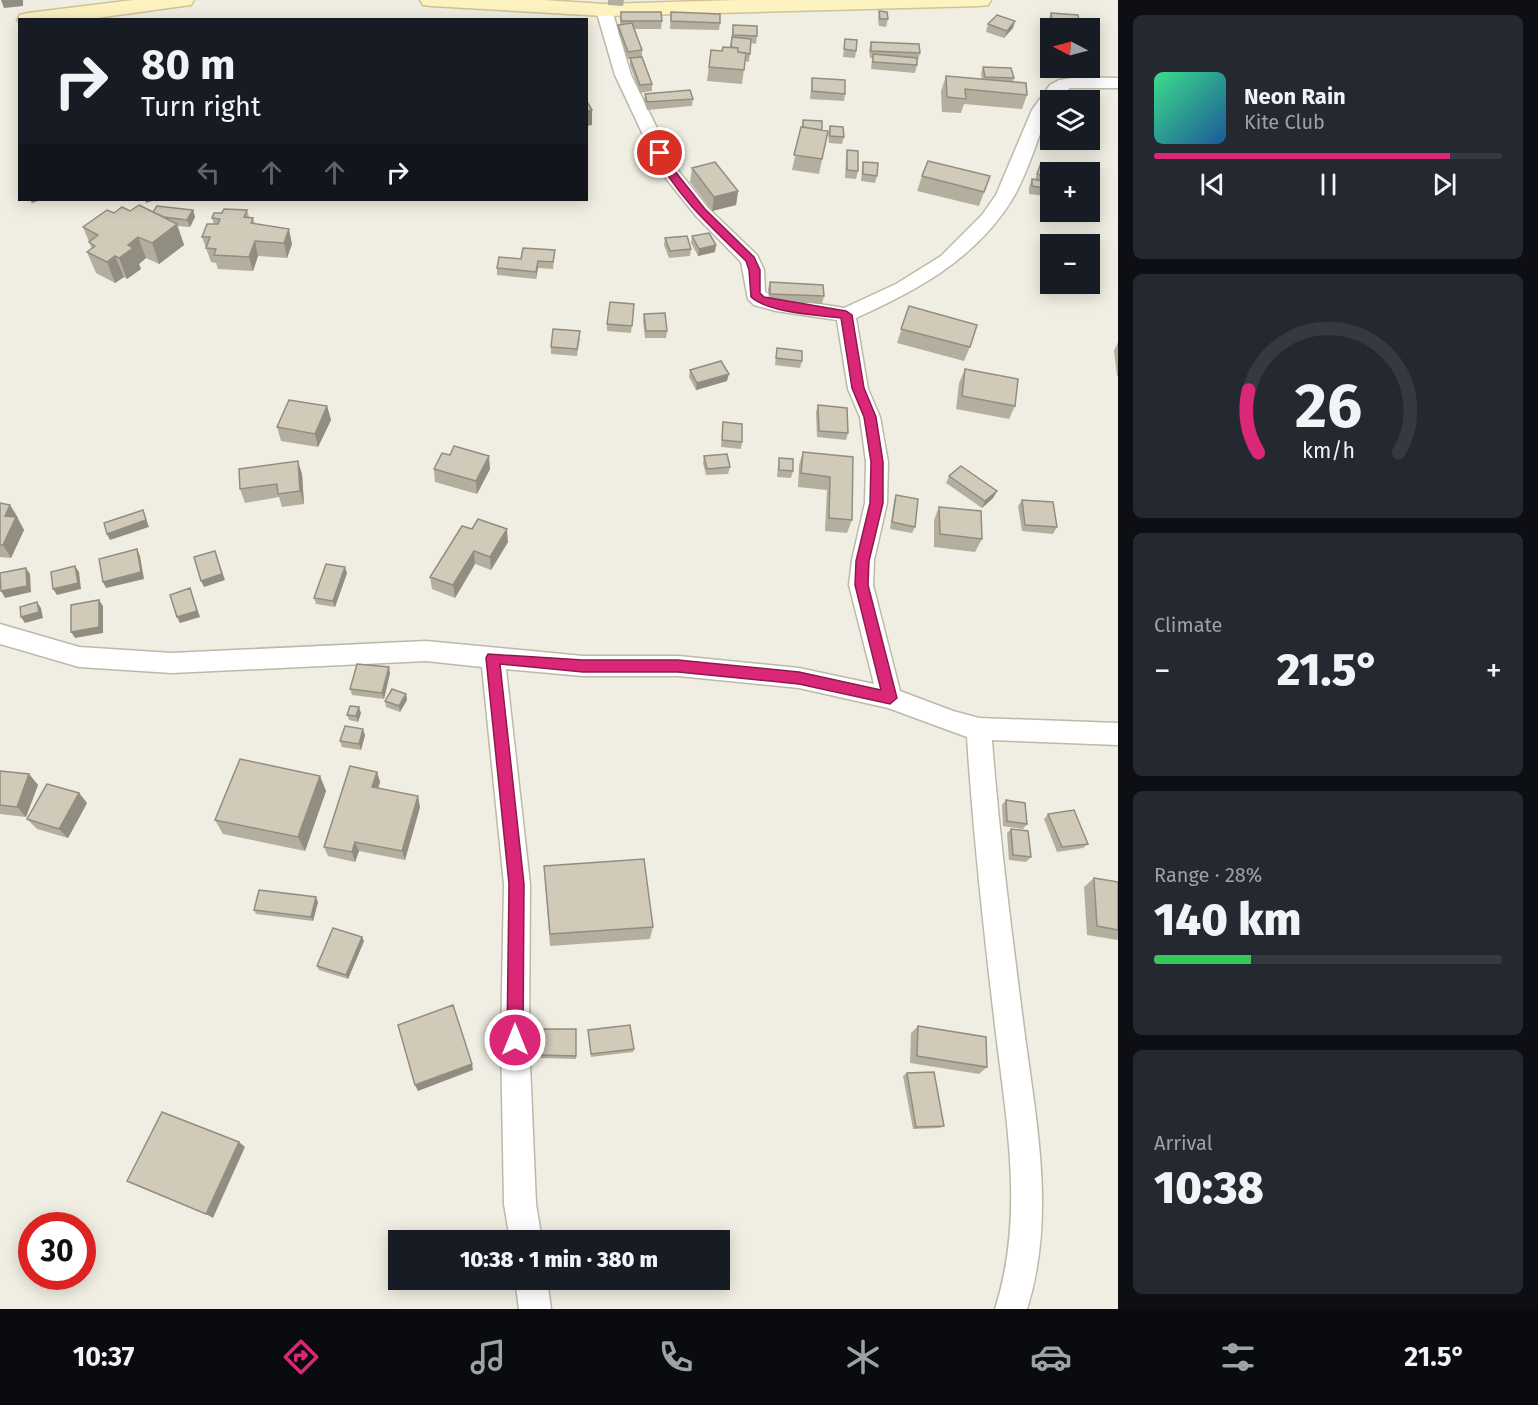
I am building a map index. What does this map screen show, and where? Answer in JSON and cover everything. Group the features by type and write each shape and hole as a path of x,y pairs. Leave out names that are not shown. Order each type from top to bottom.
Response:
{"street":[{"path":"42,18 183,0"},
{"path":"431,0 604,10 980,0"},
{"path":"604,10 624,75 669,171 702,212 750,260 754,270 755,294 761,300 776,304 846,315 903,290 948,260 989,219 1005,196 1041,110 1056,89 1065,84 1078,82 1118,83"},
{"path":"846,315 858,388 870,417 877,462 876,503 863,561 861,585 890,698"},
{"path":"0,634 69,655 172,663 426,651 583,666 678,666 799,678 890,698 951,722 979,729 1118,734"},
{"path":"493,658 517,884 515,1040 520,1204 524,1230"},
{"path":"979,729 986,834 1028,1179 1028,1235 1022,1278 1011,1309"},
{"path":"533,1290 536,1309"}],"building":[{"path":"879,11 887,12 888,19 880,19"},
{"path":"621,12 661,12 662,21 621,21"},
{"path":"671,12 720,14 720,23 671,21"},
{"path":"1051,13 1078,15 1078,18 1052,18"},
{"path":"997,15 1015,21 1007,31 988,24"},
{"path":"632,23 642,50 628,52 618,25"},
{"path":"733,25 757,26 757,36 733,35"},
{"path":"732,37 751,39 750,54 738,52 738,48 731,47"},
{"path":"845,39 857,40 856,51 844,49"},
{"path":"871,42 919,44 920,53 871,51"},
{"path":"723,47 738,48 738,52 746,53 744,70 709,67 711,50 722,51"},
{"path":"873,54 917,58 917,65 873,62"},
{"path":"642,57 652,84 640,85 630,58"},
{"path":"983,67 1011,68 1014,78 985,77"},
{"path":"946,76 1026,83 1027,95 965,89 966,99 947,97"},
{"path":"812,78 845,80 845,94 812,91"},
{"path":"690,90 693,99 647,102 645,94"},
{"path":"803,120 822,121 822,130 803,127"},
{"path":"830,126 843,127 844,137 830,136"},
{"path":"801,127 828,131 822,159 794,155"},
{"path":"847,150 858,151 858,171 847,170"},
{"path":"928,161 990,176 984,192 922,176"},
{"path":"715,162 738,191 714,197 692,168"},
{"path":"863,162 878,163 877,176 863,174"},
{"path":"1032,179 1040,180 1040,187 1032,186"},
{"path":"139,205 177,224 152,243 138,237 128,245 133,248 119,258 115,256 107,262 87,252 95,246 89,242 98,235 83,227 107,210 114,213 122,207 130,211"},
{"path":"157,206 193,210 187,220 164,217 153,212"},
{"path":"224,209 247,210 244,217 253,218 251,223 289,229 284,243 255,241 249,257 214,255 216,249 206,248 210,237 202,237 207,224 218,224 220,219 212,218 214,213 222,213"},
{"path":"709,233 716,245 699,249 692,236"},
{"path":"687,236 691,249 670,251 665,238"},
{"path":"523,248 555,250 553,262 538,261 536,272 497,268 499,257 521,259"},
{"path":"770,282 823,285 824,296 770,294"},
{"path":"610,302 634,304 632,326 607,324"},
{"path":"909,306 977,325 970,347 901,329"},
{"path":"665,313 667,331 646,331 644,314"},
{"path":"553,329 580,331 577,349 551,347"},
{"path":"777,348 802,351 802,361 776,358"},
{"path":"721,361 729,374 697,383 690,370"},
{"path":"965,369 1018,379 1015,406 962,396"},
{"path":"289,400 327,406 315,434 277,427"},
{"path":"818,405 847,408 848,433 819,431"},
{"path":"723,422 742,424 742,442 722,440"},
{"path":"454,446 489,456 476,481 434,469 442,453 450,455"},
{"path":"803,452 853,457 852,520 829,518 830,477 801,473"},
{"path":"727,454 730,467 707,469 704,456"},
{"path":"779,458 793,459 793,471 779,470"},
{"path":"298,461 300,491 278,494 277,484 240,489 239,469"},
{"path":"961,466 997,491 985,501 949,476"},
{"path":"896,495 918,499 915,527 892,522"},
{"path":"1022,500 1053,502 1057,527 1025,525"},
{"path":"0,503 10,505 5,516 16,517 3,545 0,545"},
{"path":"939,507 981,511 982,539 940,534"},
{"path":"143,510 146,520 107,534 104,523"},
{"path":"478,519 507,529 490,557 474,551 453,585 430,577 462,526 472,529"},
{"path":"137,549 141,572 103,582 99,559"},
{"path":"215,551 222,574 201,581 194,557"},
{"path":"326,564 345,567 333,601 314,598"},
{"path":"75,566 78,583 53,589 51,572"},
{"path":"26,568 27,586 1,591 0,573"},
{"path":"190,588 197,611 177,617 170,595"},
{"path":"99,600 99,627 71,632 71,605"},
{"path":"37,602 39,612 21,617 20,607"},
{"path":"357,664 389,667 382,693 350,689"},
{"path":"392,689 406,694 399,706 385,701"},
{"path":"350,706 359,707 356,716 347,715"},
{"path":"345,726 363,729 359,744 340,741"},
{"path":"240,759 320,776 298,837 215,820"},
{"path":"350,766 377,772 372,787 418,796 402,851 355,842 352,852 324,847"},
{"path":"0,771 29,774 17,807 0,805"},
{"path":"47,784 79,793 59,829 27,819"},
{"path":"1006,800 1025,803 1027,824 1007,821"},
{"path":"1074,810 1088,844 1062,847 1048,814"},
{"path":"1011,829 1028,831 1031,857 1013,855"},
{"path":"644,859 653,927 550,934 544,866"},
{"path":"1094,878 1118,882 1118,930 1097,926"},
{"path":"259,890 316,897 311,917 254,910"},
{"path":"333,928 362,937 346,975 317,966"},
{"path":"453,1005 472,1064 415,1085 398,1025"},
{"path":"630,1025 634,1049 591,1054 588,1030"},
{"path":"918,1026 986,1037 987,1067 917,1056"},
{"path":"540,1029 576,1029 576,1056 540,1055"},
{"path":"934,1072 944,1126 916,1127 907,1073"},
{"path":"162,1112 239,1142 206,1214 127,1181"}],"route":[{"path":"515,1040 517,884 493,658 583,666 678,666 799,678 890,698 861,585 863,561 876,503 877,462 870,417 858,388 846,315 761,300 755,294 754,270 750,260 702,212 669,171 660,153"}]}
